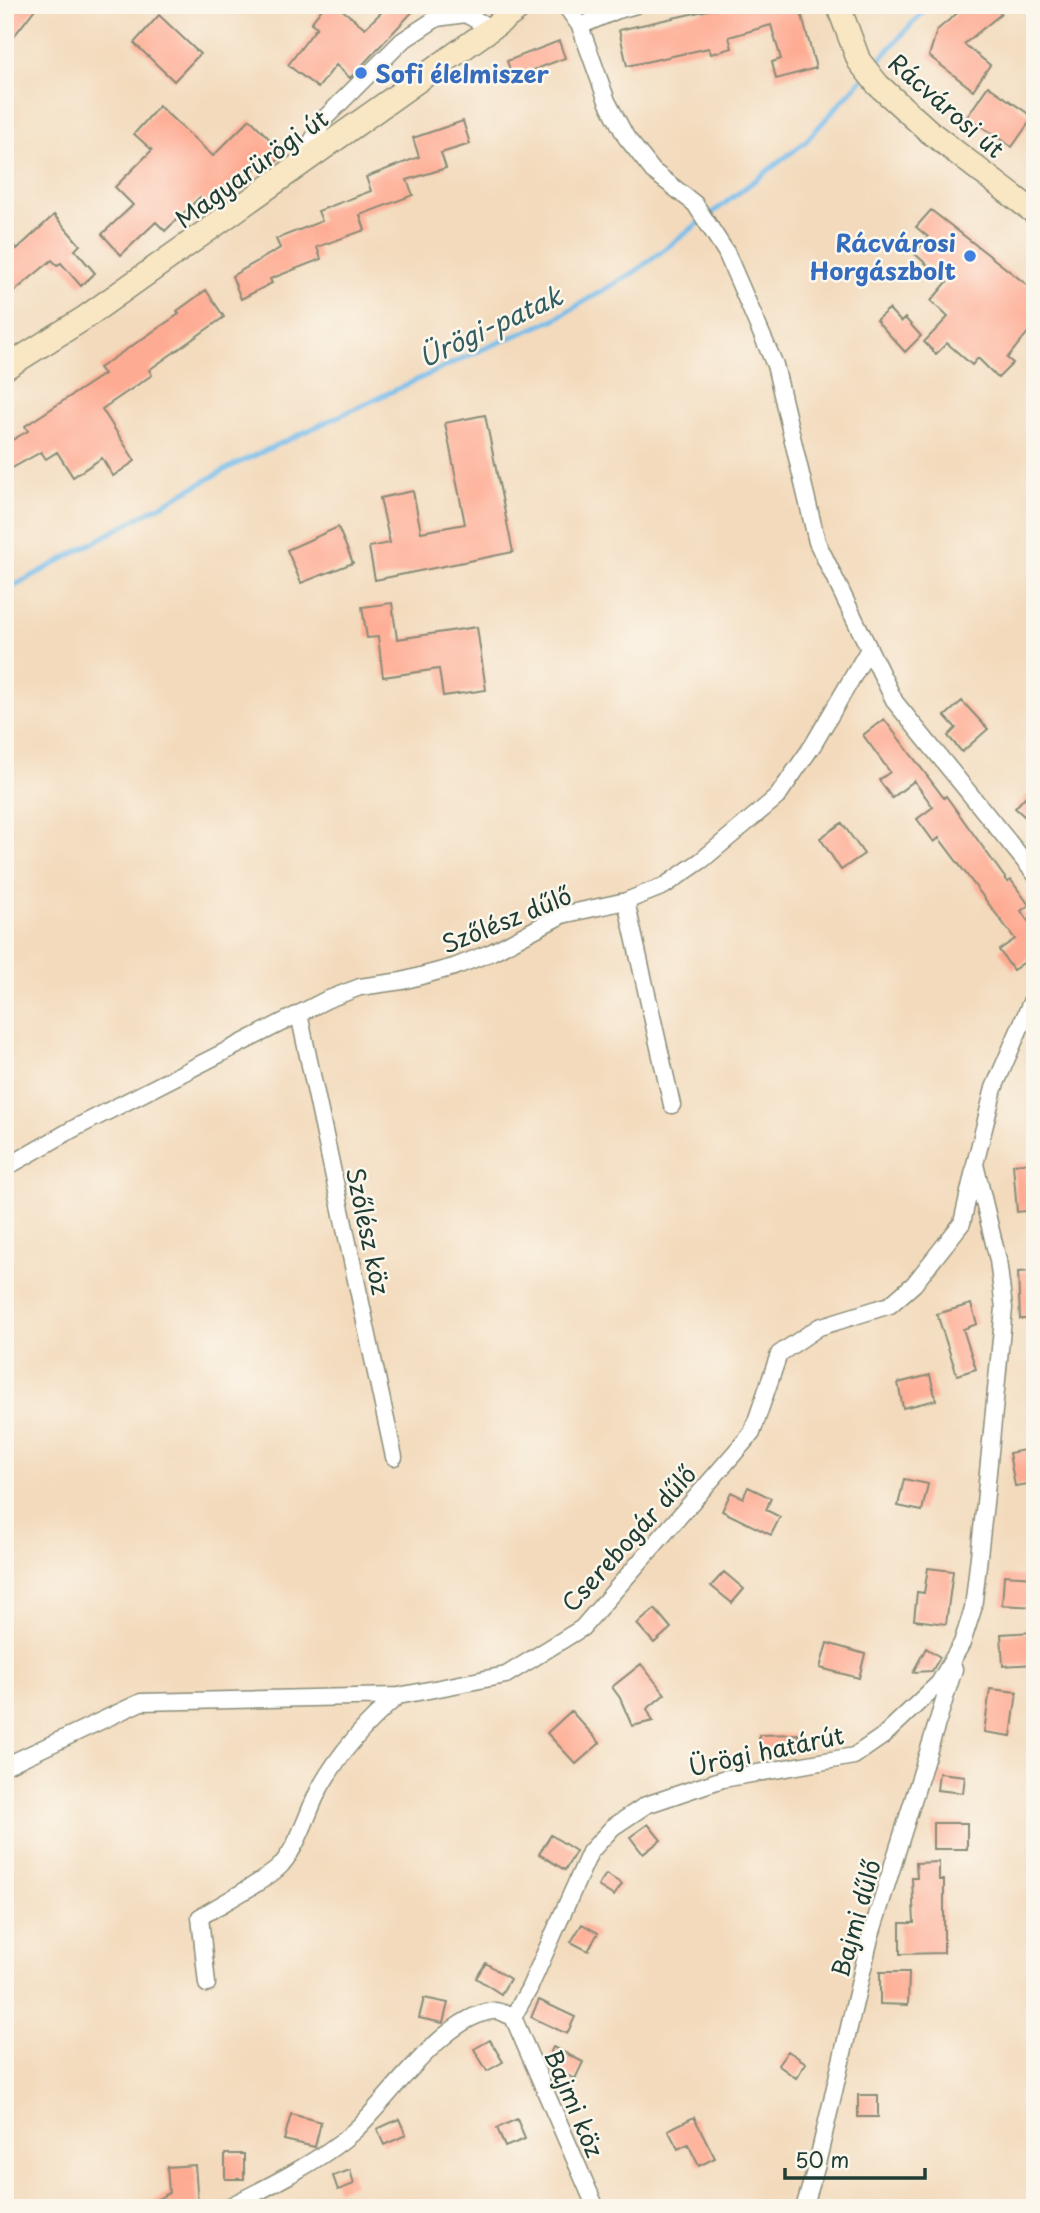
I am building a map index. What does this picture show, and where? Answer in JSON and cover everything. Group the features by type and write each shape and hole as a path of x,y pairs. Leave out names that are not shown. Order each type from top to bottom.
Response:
{"main road":[{"name":"Magyarürögi út","path":"5,368 83,319 524,5"},
{"name":"Rácvárosi út","path":"838,5 859,61 878,85 931,133 1035,213"}],"street":[{"path":"565,5 580,26 607,101 626,137 653,171 695,204 726,253 775,365 817,542 895,702 1035,874"},
{"path":"580,26 636,5"},
{"path":"305,162 324,118 402,41 437,18 465,14 491,28"},
{"name":"Szőlész dűlő","path":"5,1168 85,1123 326,1000 360,987 402,981 454,967 492,952 562,915 626,901 664,886 702,860 777,797 813,745 869,649"},
{"path":"626,901 672,1105"},
{"name":"Ürögi határút","path":"513,2017 529,1989 590,1852 614,1826 646,1805 723,1779 854,1756 883,1736 939,1683 962,1643 973,1609 1004,1308 998,1260 975,1164 994,1088 1035,993"},
{"name":"Szőlész köz","path":"299,1014 394,1457"},
{"name":"Cserebogár dűlő","path":"5,1766 141,1702 398,1696 506,1675 582,1629 752,1433 779,1354 819,1327 890,1305 914,1284 962,1223 975,1164"},
{"name":"Bajmi dűlő","path":"804,2208 816,2168 870,1938 962,1643"},
{"path":"207,1984 200,1917 280,1867 296,1844 320,1788 348,1745 372,1718 398,1696"},
{"path":"226,2208 271,2185 354,2132 416,2063 471,2018 495,2010 513,2017"},
{"name":"Bajmi köz","path":"513,2017 596,2208"}],"building":[{"path":"5,5 38,5 14,36 5,29"},
{"path":"325,5 336,5 365,28 389,5 419,5 350,78 336,65 318,88 288,65 317,27 311,23"},
{"path":"731,5 799,5 816,68 776,79 772,62 781,59 771,25 729,37 732,48 711,54 709,48 627,66 619,30"},
{"path":"967,5 994,5 1001,14 964,44 990,65 973,90 929,56 937,30"},
{"path":"159,15 200,54 174,81 134,43"},
{"path":"559,41 565,58 513,78 507,61"},
{"path":"988,86 1033,117 1012,147 967,117"},
{"path":"159,106 213,156 250,119 284,154 266,172 258,165 212,210 200,197 165,231 156,222 121,255 102,234 133,205 115,187 152,150 134,134"},
{"path":"463,121 470,144 441,153 446,168 407,180 413,195 360,215 365,230 317,247 321,259 270,279 272,283 241,299 232,276 280,248 276,239 322,221 318,211 371,191 366,177 419,157 413,138"},
{"path":"931,210 1035,291 1035,324 1007,358 1013,363 998,378 978,358 972,365 947,343 936,354 924,342 948,317 931,301 947,282 915,254 928,237 916,227"},
{"path":"54,215 80,245 75,250 95,273 81,286 61,263 57,265 52,260 5,299 5,235 17,249"},
{"path":"206,290 224,317 149,370 152,375 102,409 135,461 113,476 102,458 73,477 57,452 46,459 41,452 5,472 5,444 28,431 25,426 104,374 99,368 179,314 177,311"},
{"path":"889,309 901,322 905,318 921,336 905,352 876,320"},
{"path":"485,415 513,552 375,580 369,547 390,543 380,498 413,491 421,532 465,524 445,423"},
{"path":"338,527 353,563 301,583 287,550"},
{"path":"392,603 397,639 477,627 486,690 443,696 439,669 383,677 378,637 367,638 362,607"},
{"path":"962,701 988,729 962,752 948,736 956,728 945,716"},
{"path":"884,719 944,798 946,796 1008,882 1011,880 1029,905 1021,911 1035,931 1035,955 1013,970 999,950 1015,939 939,838 934,842 917,819 933,807 914,781 892,798 879,780 890,772 863,735"},
{"path":"1035,786 1035,826 1015,808"},
{"path":"842,823 864,854 841,870 820,838"},
{"path":"1035,1162 1035,1210 1017,1212 1013,1164"},
{"path":"1035,1271 1035,1319 1020,1319 1018,1272"},
{"path":"971,1304 977,1324 963,1329 976,1369 957,1375 937,1314"},
{"path":"930,1375 936,1400 903,1408 898,1383"},
{"path":"1035,1448 1035,1483 1015,1486 1009,1453"},
{"path":"904,1479 928,1484 922,1511 898,1506"},
{"path":"748,1487 771,1498 766,1510 780,1517 771,1535 722,1511 731,1492 743,1498"},
{"path":"928,1568 953,1571 946,1624 914,1620 917,1592 924,1593"},
{"path":"724,1572 744,1589 732,1603 711,1586"},
{"path":"1004,1575 1035,1577 1035,1607 1002,1605"},
{"path":"655,1609 671,1628 654,1643 637,1624"},
{"path":"1033,1632 1035,1664 1003,1666 1001,1634"},
{"path":"827,1643 865,1654 859,1678 820,1668"},
{"path":"926,1648 940,1657 932,1671 913,1672"},
{"path":"641,1664 665,1694 647,1709 653,1721 632,1726 612,1687"},
{"path":"990,1689 1017,1692 1011,1736 984,1732"},
{"path":"571,1711 600,1743 576,1764 547,1733"},
{"path":"798,1734 798,1752 760,1753 759,1735"},
{"path":"939,1773 965,1776 963,1793 937,1790"},
{"path":"933,1823 967,1823 967,1849 933,1849"},
{"path":"648,1824 661,1840 643,1854 630,1837"},
{"path":"551,1835 576,1851 565,1870 539,1854"},
{"path":"939,1862 939,1880 944,1880 944,1953 900,1954 900,1923 914,1923 912,1878 917,1878 916,1863"},
{"path":"606,1874 622,1884 614,1896 598,1886"},
{"path":"582,1924 598,1933 588,1951 571,1942"},
{"path":"486,1963 510,1979 501,1994 476,1978"},
{"path":"880,1972 909,1972 908,2005 880,2004"},
{"path":"424,1998 448,2003 443,2023 419,2018"},
{"path":"539,2000 575,2017 567,2034 531,2017"},
{"path":"490,2040 503,2062 487,2071 474,2049"},
{"path":"553,2047 583,2062 575,2079 545,2065"},
{"path":"788,2051 806,2063 796,2078 778,2065"},
{"path":"858,2095 878,2095 878,2117 858,2117"},
{"path":"291,2114 321,2122 315,2147 284,2140"},
{"path":"694,2117 715,2158 699,2166 688,2144 678,2149 668,2130"},
{"path":"399,2119 406,2135 384,2145 377,2129"},
{"path":"517,2119 525,2139 505,2147 497,2128"},
{"path":"225,2154 244,2154 244,2179 225,2179"},
{"path":"195,2165 198,2204 141,2208 169,2193 167,2167"},
{"path":"350,2170 354,2184 338,2190 333,2176"}],"waterway":[{"name":"Ürögi-patak","path":"873,67 929,5"},
{"name":"Ürögi-patak","path":"5,591 234,465 481,350 553,320 636,271 804,143 864,77"}],"place":[{"name":"Sofi élelmiszer","path":"361,73"},
{"name":"Rácvárosi Horgászbolt","path":"970,256"}]}
